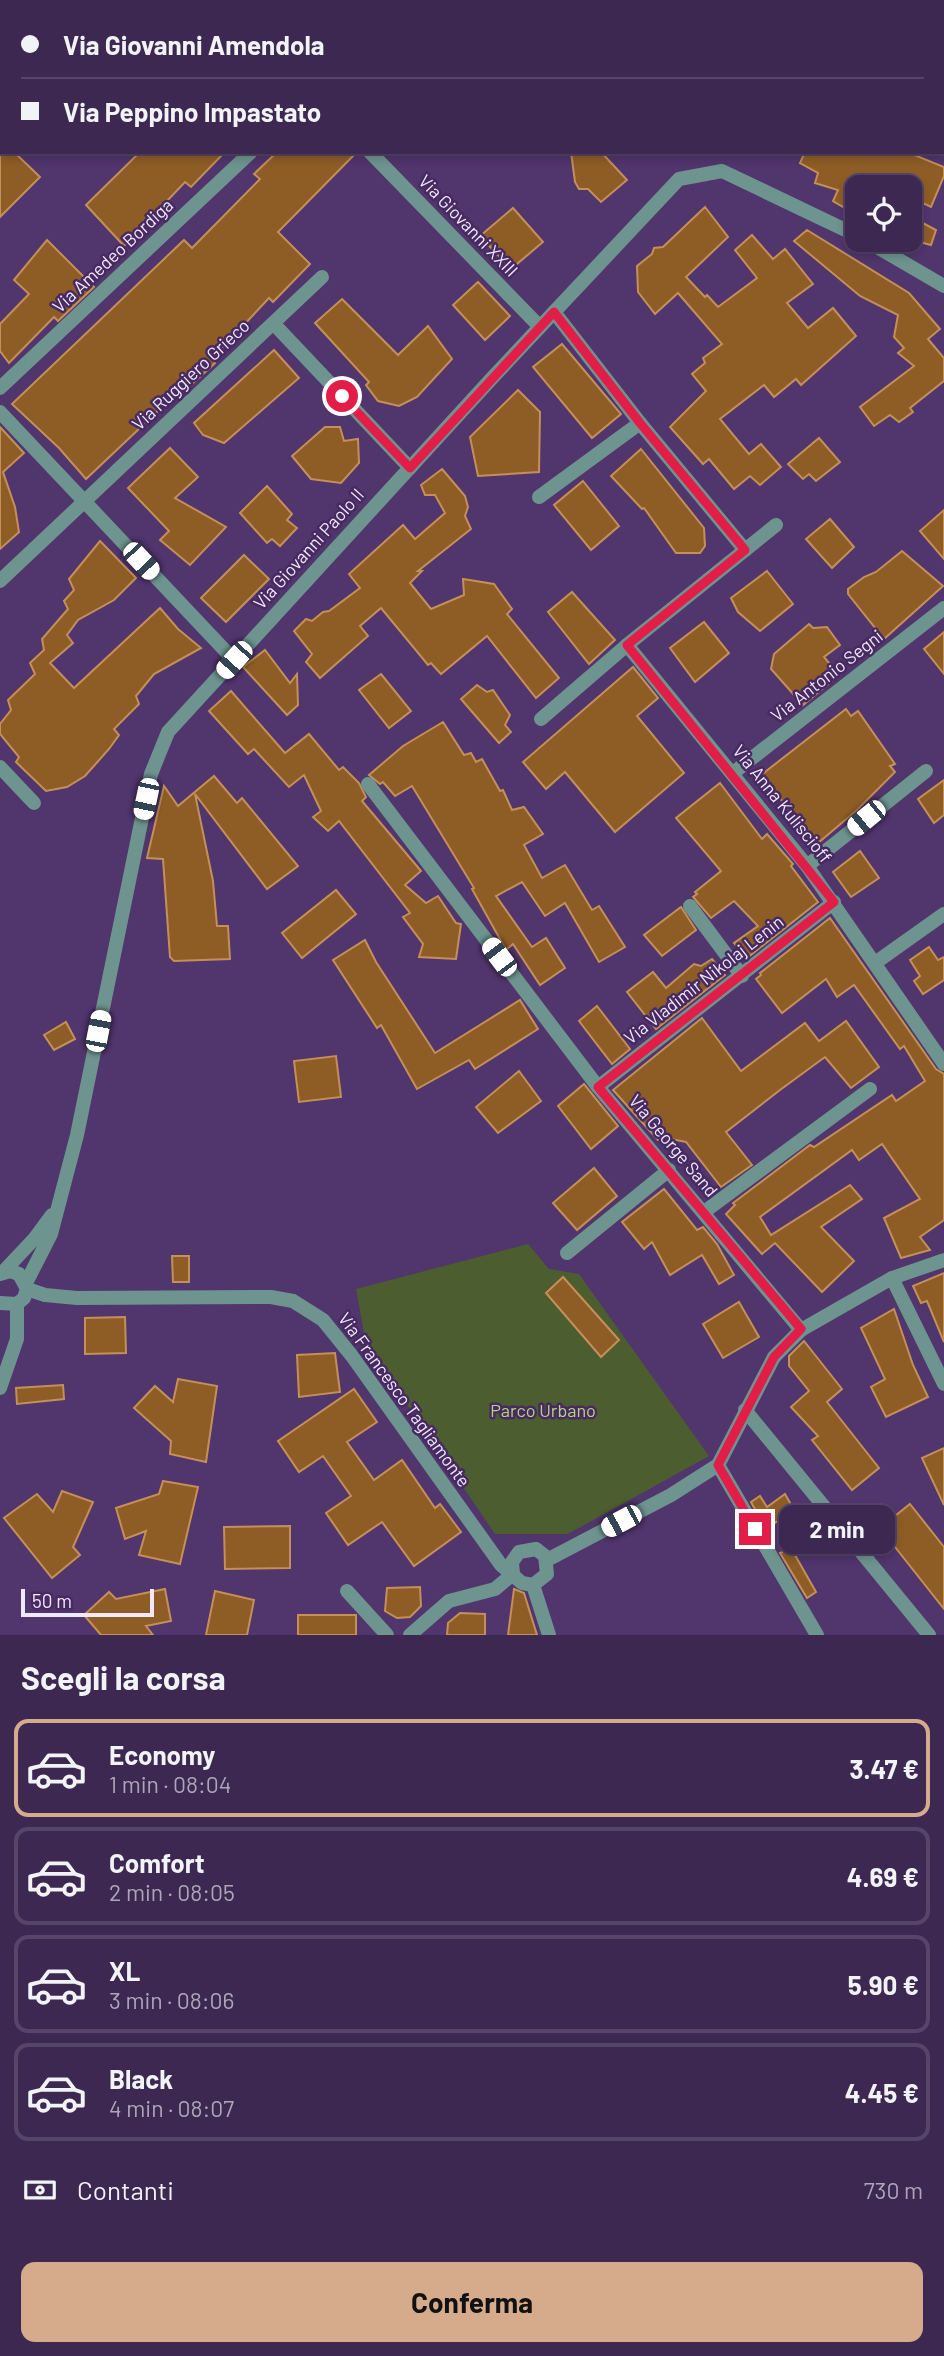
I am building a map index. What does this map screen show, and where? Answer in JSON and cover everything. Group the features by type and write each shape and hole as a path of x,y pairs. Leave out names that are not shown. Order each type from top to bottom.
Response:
{"street":[{"name":"Via Amedeo Bordiga","path":"0,388 249,154"},
{"name":"Via Giovanni XXIII","path":"372,154 540,327"},
{"name":"Via Giovanni Paolo II","path":"6,1306 24,1298 26,1286 51,1234 77,1135 151,774 168,732 679,179 722,171 845,230"},
{"path":"886,252 944,286"},
{"name":"Via Ruggiero Grieco","path":"0,581 322,277"},
{"path":"554,312 640,423 745,550"},
{"path":"274,324 410,468"},
{"path":"0,412 234,660"},
{"path":"539,497 640,423"},
{"path":"541,719 627,645 776,525"},
{"name":"Via Antonio Segni","path":"733,773 944,608"},
{"name":"Via Anna Kuliscioff","path":"627,645 807,866 944,1065"},
{"path":"0,768 34,803"},
{"path":"807,866 926,771"},
{"name":"Via George Sand","path":"368,785 598,1087 801,1329"},
{"name":"Via Vladimir Nikolaj Lenin","path":"598,1087 834,902"},
{"path":"690,906 742,976"},
{"path":"875,963 944,914"},
{"path":"704,1212 870,1089"},
{"path":"567,1252 668,1170"},
{"name":"Via Giovanni Paolo II","path":"1,1273 35,1238 59,1205"},
{"path":"547,1560 670,1495 718,1465 774,1357 801,1329 892,1278 944,1259"},
{"name":"Via Francesco Tagliamonte","path":"1,1273 19,1274 26,1286 45,1296 271,1297 293,1301 314,1312 352,1356 491,1555 513,1574"},
{"path":"892,1278 944,1384"},
{"path":"0,1388 17,1339 6,1306"},
{"path":"745,1410 929,1635"},
{"path":"718,1465 817,1635"},
{"path":"524,1549 536,1549 547,1560 547,1574 533,1585 522,1583 513,1574 512,1562 524,1549"},
{"path":"410,1635 449,1601 495,1589 513,1574"},
{"path":"533,1585 549,1635"},
{"path":"346,1591 387,1635"}],"green space":[{"name":"Parco Urbano","path":"528,1244 549,1269 579,1274 709,1456 568,1534 495,1534 366,1344 356,1289"}],"building":[{"path":"0,154 16,154 40,177 0,217"},
{"path":"138,154 223,154 191,187 185,182 124,246 86,205"},
{"path":"275,154 355,154 278,232 310,264 273,302 269,298 212,359 215,363 180,395 178,392 86,479 59,448 12,404 184,240 192,248 260,179 254,174"},
{"path":"571,154 603,154 627,180 601,202 588,189 579,189 575,182"},
{"path":"804,154 912,154 944,167 944,176 931,207 922,203 922,175 845,175 845,208 833,201 838,190 815,183 818,173 800,163"},
{"path":"705,207 728,237 686,277 705,297 707,295 718,307 757,278 735,250 752,235 773,259 785,249 813,284 787,303 808,328 833,308 856,336 801,385 796,379 774,397 764,385 720,419 749,454 761,444 781,467 760,485 750,476 734,489 709,459 703,464 670,427 706,391 692,374 705,363 703,358 722,344 678,293 655,314 638,292 637,266 652,254 654,248 663,247"},
{"path":"513,208 543,242 511,269 480,236"},
{"path":"922,223 936,230 931,245 922,243"},
{"path":"807,230 909,293 940,329 928,339 944,358 944,381 910,408 913,412 899,422 890,415 874,426 860,407 914,366 898,353 904,348 894,337 898,315 860,296 794,241"},
{"path":"47,240 94,287 58,321 54,317 9,363 0,351 0,324 29,294 14,280"},
{"path":"478,282 510,316 485,340 453,305"},
{"path":"342,299 398,355 428,326 452,359 417,397 399,406 378,401 366,385 369,382 315,323"},
{"path":"562,344 621,414 592,438 533,367"},
{"path":"274,350 299,378 224,443 203,435 194,423"},
{"path":"518,390 540,412 539,472 478,476 470,437"},
{"path":"0,427 24,453 3,472 15,507 19,532 0,549"},
{"path":"325,427 340,427 344,441 358,439 359,463 341,483 311,479 292,456"},
{"path":"819,438 840,462 816,481 809,474 803,479 788,464"},
{"path":"170,448 198,477 175,498 226,527 190,565 160,540 169,531 128,488"},
{"path":"641,449 704,528 705,546 700,553 676,553 644,508 642,509 611,476"},
{"path":"442,469 465,496 468,507 465,516 471,529 418,571 422,571 410,583 431,609 464,595 463,579 494,584 512,609 507,614 559,678 536,698 487,636 441,674 431,663 428,665 381,608 360,626 368,636 320,678 306,662 312,654 294,631 306,619 312,621 360,588 349,574 403,525 415,539 445,513 435,495 425,495 421,485"},
{"path":"583,481 619,526 591,550 554,505"},
{"path":"267,486 292,514 287,520 297,528 280,546 272,539 267,543 240,513"},
{"path":"944,510 944,559 920,531"},
{"path":"830,519 854,547 832,568 806,539"},
{"path":"100,541 136,578 114,600 78,620 67,635 73,643 50,663 74,688 160,608 178,629 201,648 154,674 136,696 139,704 114,729 119,735 85,776 67,787 46,791 16,762 19,757 0,734 0,724 11,710 8,700 35,674 30,663 44,650 42,639 68,609 64,601 74,590 69,579"},
{"path":"902,551 943,586 884,639 848,594 848,589 876,572"},
{"path":"244,555 269,579 226,622 201,598"},
{"path":"767,571 793,604 760,631 738,612 731,598"},
{"path":"572,592 615,640 589,664 548,612"},
{"path":"704,622 729,653 695,682 670,648"},
{"path":"809,624 813,628 827,627 840,645 824,657 839,675 803,705 771,669 774,654"},
{"path":"944,632 944,674 924,649"},
{"path":"265,650 290,683 297,674 298,705 287,715 243,667"},
{"path":"633,667 658,698 637,716 684,773 615,832 565,772 546,789 523,762"},
{"path":"381,674 411,711 389,728 359,690"},
{"path":"477,685 487,692 493,690 510,715 505,725 511,732 499,743 461,699"},
{"path":"231,691 285,753 309,734 339,770 343,767 359,783 366,797 362,801 421,871 405,885 426,903 438,896 456,923 461,924 456,959 419,957 423,944 403,917 410,913 339,821 328,831 313,817 321,811 304,775 289,787 254,749 248,754 209,711"},
{"path":"846,709 851,716 858,711 895,764 890,766 895,772 857,810 811,849 792,822 796,818 761,775"},
{"path":"443,722 464,755 471,753 476,762 482,759 500,791 503,790 512,810 524,807 543,834 524,845 542,878 565,865 592,910 599,906 625,947 599,962 565,903 545,916 522,882 496,896 532,947 546,938 565,968 540,985 513,944 506,950 472,889 474,888 412,786 395,796 383,782 380,784 369,775 403,746"},
{"path":"214,776 237,803 242,798 298,866 267,889 195,794 213,881 217,926 228,926 230,959 174,961 170,957 163,859 147,858 164,786 178,806"},
{"path":"944,780 944,815 934,823 918,799"},
{"path":"720,783 762,839 767,834 793,864 791,866 818,902 747,958 734,943 758,926 734,901 711,918 693,897 697,894 695,892 721,871 676,818"},
{"path":"860,851 879,878 851,897 833,872"},
{"path":"336,890 356,914 302,958 282,933"},
{"path":"681,907 696,930 662,956 644,935"},
{"path":"830,918 936,1069 944,1074 944,1220 920,1237 930,1250 901,1258 884,1218 920,1199 882,1144 859,1160 852,1150 760,1217 771,1235 850,1185 862,1199 821,1227 854,1261 822,1292 775,1243 762,1254 726,1214 735,1205 733,1203 810,1145 814,1147 892,1095 896,1101 925,1081 904,1046 900,1049 854,985 837,997 826,979 782,1013 756,979"},
{"path":"365,940 376,962 435,1053 520,1000 538,1029 475,1069 469,1060 417,1089 381,1025 377,1028 333,960"},
{"path":"929,947 938,960 944,957 944,980 923,994 914,981 920,976 910,960"},
{"path":"712,959 725,975 656,1029 627,992 653,972 666,988 694,964 701,966"},
{"path":"597,1006 630,1049 612,1064 579,1021"},
{"path":"702,1018 741,1071 805,1023 819,1041 846,1021 879,1067 851,1088 825,1057 780,1090 726,1132 752,1165 721,1187 686,1142 658,1140 613,1090"},
{"path":"66,1022 75,1039 54,1050 44,1035"},
{"path":"336,1056 341,1097 299,1102 294,1061"},
{"path":"519,1071 541,1101 498,1133 476,1107"},
{"path":"584,1084 618,1126 591,1149 558,1106"},
{"path":"594,1168 617,1196 577,1230 553,1203"},
{"path":"664,1189 697,1230 703,1227 717,1244 734,1275 719,1284 702,1255 670,1275 652,1242 644,1249 622,1222"},
{"path":"172,1256 189,1256 189,1282 173,1282"},
{"path":"944,1273 944,1342 927,1301 921,1303 913,1286"},
{"path":"563,1277 619,1340 601,1357 546,1293"},
{"path":"739,1302 759,1337 723,1358 703,1324"},
{"path":"894,1309 913,1365 928,1397 886,1417 871,1387 885,1379 861,1328"},
{"path":"125,1317 126,1353 85,1354 85,1318"},
{"path":"804,1341 842,1389 827,1402 879,1468 852,1490 812,1440 818,1436 791,1407 809,1391 789,1366 789,1356"},
{"path":"335,1353 340,1392 299,1397 297,1355"},
{"path":"178,1379 217,1386 206,1462 170,1454 171,1441 134,1408 155,1386 173,1402"},
{"path":"63,1385 64,1399 17,1404 16,1388"},
{"path":"354,1389 377,1422 347,1442 374,1480 402,1460 435,1508 440,1504 461,1532 414,1566 382,1522 348,1545 326,1513 351,1496 323,1456 299,1472 278,1441"},
{"path":"944,1448 944,1505 922,1458"},
{"path":"163,1481 198,1487 180,1564 139,1555 146,1531 125,1539 116,1508 159,1494"},
{"path":"62,1491 93,1502 73,1547 80,1555 52,1578 4,1518 37,1494 53,1512"},
{"path":"785,1494 794,1510 766,1529 751,1502 760,1496 767,1507"},
{"path":"910,1504 944,1547 944,1609 880,1528"},
{"path":"290,1526 290,1568 225,1569 224,1527"},
{"path":"791,1548 816,1592 807,1598 780,1553"},
{"path":"420,1587 421,1606 410,1617 397,1618 385,1611 387,1588"},
{"path":"165,1589 171,1621 146,1626 153,1635 101,1635 84,1615 109,1592 116,1599"},
{"path":"514,1589 524,1593 537,1635 508,1635"},
{"path":"215,1591 254,1600 247,1635 206,1635"},
{"path":"460,1613 485,1614 485,1635 447,1635 448,1623"},
{"path":"298,1615 356,1615 356,1635 298,1635"}],"route":[{"path":"342,396 410,468 554,312 640,423 745,550 627,645 733,773 834,902 598,1087 801,1329 774,1357 718,1465 755,1529"}]}
